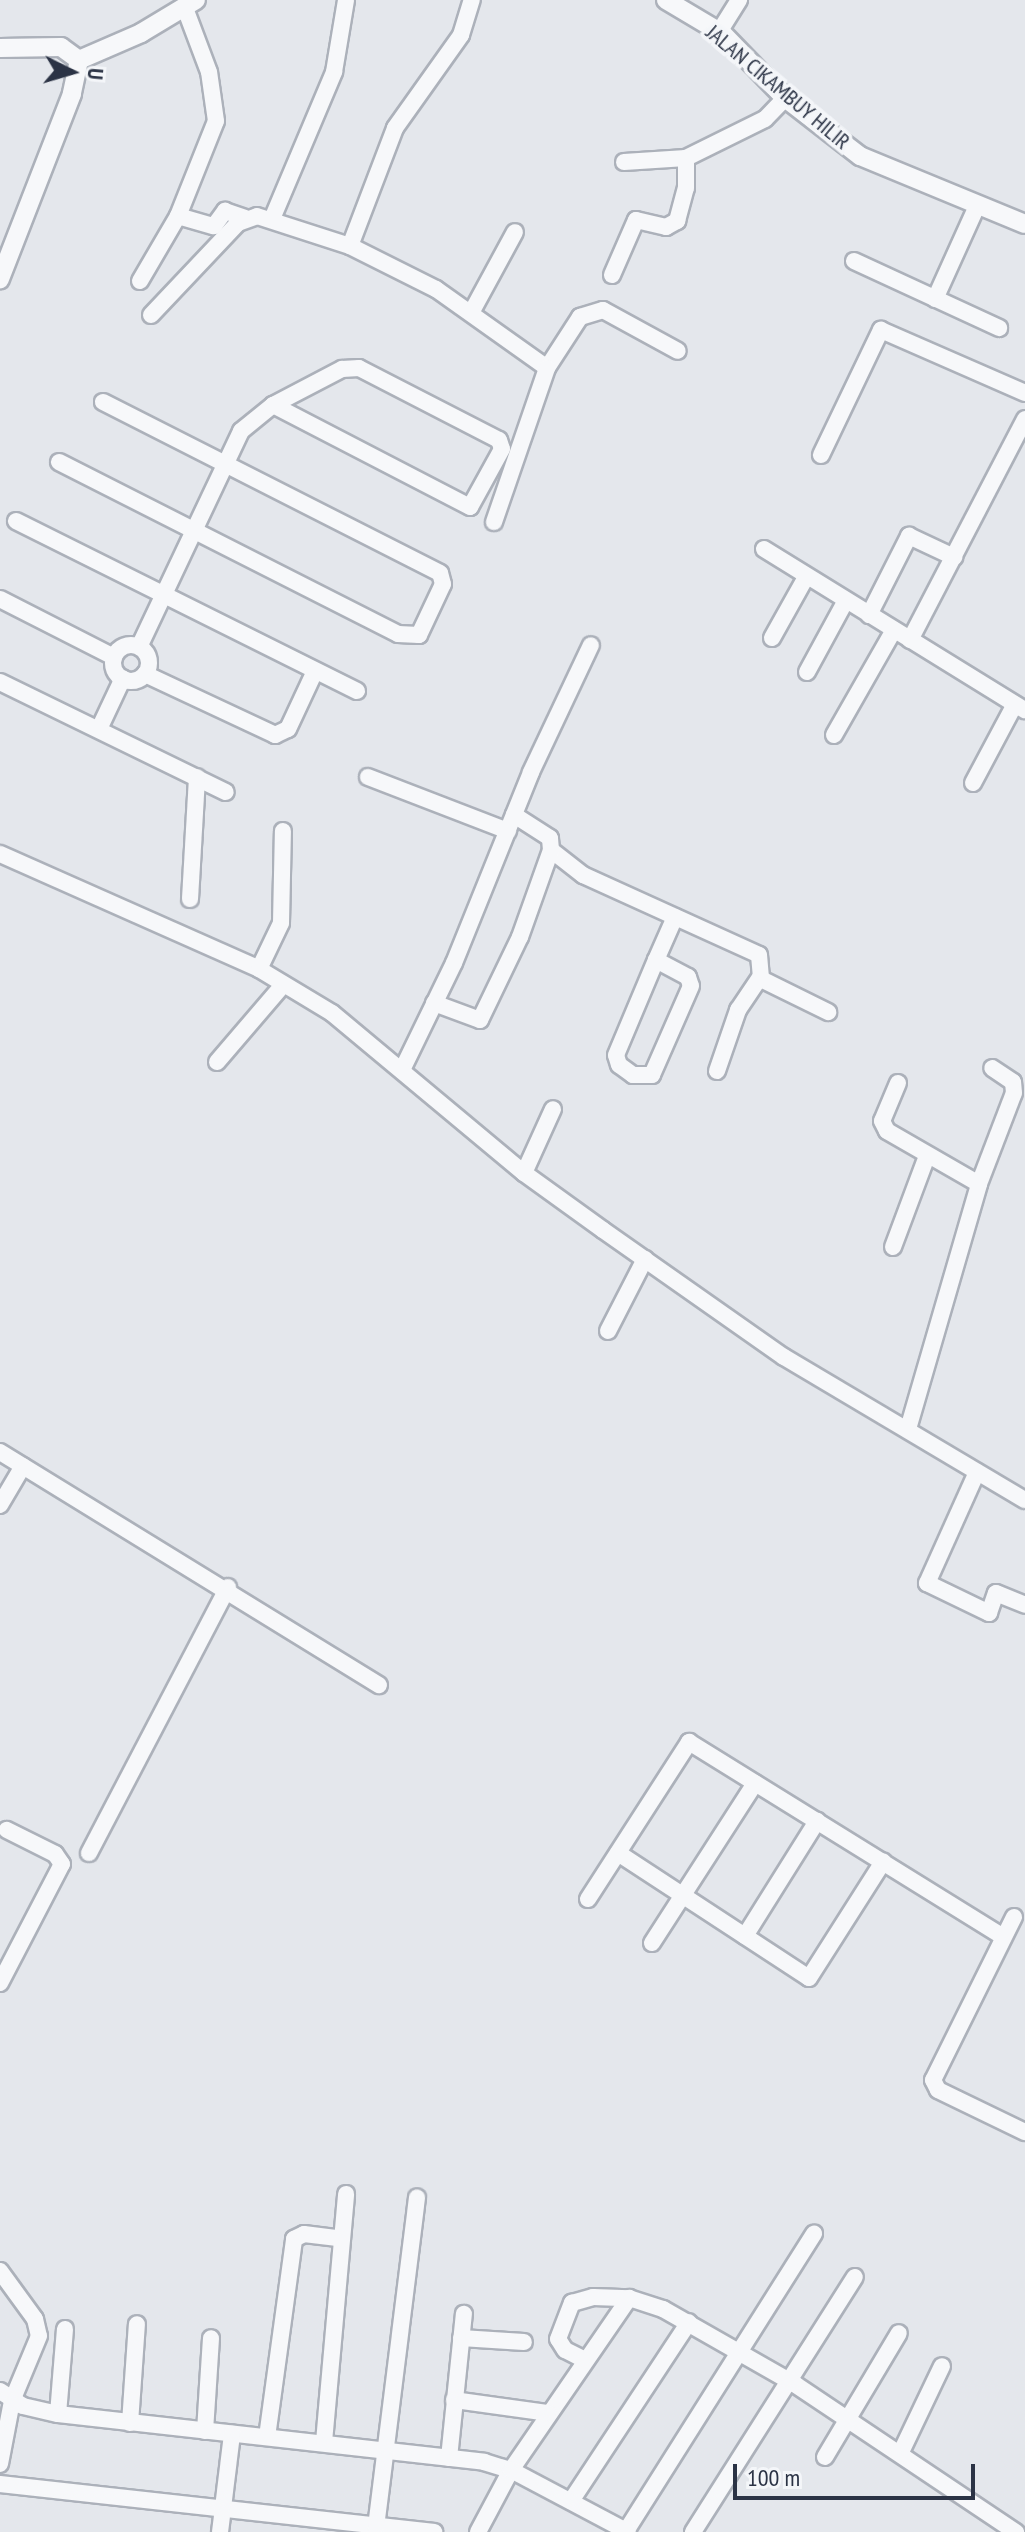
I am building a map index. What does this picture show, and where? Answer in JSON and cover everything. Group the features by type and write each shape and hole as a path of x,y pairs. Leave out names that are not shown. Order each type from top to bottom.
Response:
{"street":[{"path":"272,219 334,72 346,0"},
{"path":"350,246 395,128 461,35 472,0"},
{"name":"JALAN CIKAMBUY HILIR","path":"666,0 719,32 785,98 860,156 976,208 1024,223"},
{"path":"719,32 739,0"},
{"path":"79,60 190,4 209,72 217,116 178,216 140,281"},
{"path":"0,48 61,47 79,60"},
{"path":"0,279 72,94 79,60"},
{"path":"624,162 686,158 765,119 785,98"},
{"path":"612,275 636,220 666,227 677,221 686,188 686,158"},
{"path":"935,299 976,208"},
{"path":"178,216 214,226 225,211 245,218 272,219 350,246 436,289 547,368"},
{"path":"151,315 245,218"},
{"path":"471,313 515,232"},
{"path":"854,261 999,328"},
{"path":"494,522 547,368 580,317 603,310 678,351"},
{"path":"821,455 881,330 1025,393"},
{"path":"139,647 247,422 273,405 342,369 359,368 499,440 502,449 470,507 273,405"},
{"path":"59,462 398,634 416,639 443,584 440,573 103,402"},
{"path":"910,640 1025,419"},
{"path":"16,521 357,691"},
{"path":"869,615 909,536 954,557"},
{"path":"764,549 805,579 1020,707 973,783"},
{"path":"772,638 805,579"},
{"path":"0,599 114,657"},
{"path":"807,672 845,602"},
{"path":"834,735 894,630"},
{"path":"402,1070 591,645"},
{"path":"122,647 139,647 149,662 145,674 135,680 123,678 115,669 114,657 122,647"},
{"path":"145,674 275,735 288,729 315,671"},
{"path":"99,729 123,678"},
{"path":"0,682 226,792"},
{"path":"190,899 197,777"},
{"path":"368,777 508,831"},
{"path":"434,1003 471,1021 489,1008 551,850 550,838 514,815"},
{"path":"259,969 281,923 283,831"},
{"path":"551,850 583,875 759,955 760,977 738,1010 717,1071"},
{"path":"0,854 259,969 332,1013 524,1173 784,1357 1025,1500"},
{"path":"656,960 688,977 691,986 652,1075 642,1076 624,1071 616,1055 656,960 675,917"},
{"path":"760,977 828,1012"},
{"path":"217,1062 283,985"},
{"path":"908,1429 979,1184 1016,1086 992,1068"},
{"path":"898,1083 882,1121 887,1131 979,1184"},
{"path":"524,1173 553,1109"},
{"path":"893,1247 927,1156"},
{"path":"608,1331 645,1259"},
{"path":"0,1452 228,1587 379,1685"},
{"path":"0,1505 23,1466"},
{"path":"977,1472 927,1583 989,1613 996,1593 1025,1605"},
{"path":"89,1853 228,1587"},
{"path":"588,1899 689,1742 1004,1937"},
{"path":"652,1943 755,1783"},
{"path":"745,1936 817,1821"},
{"path":"0,1983 62,1864 55,1854 7,1830"},
{"path":"618,1853 809,1978 883,1862"},
{"path":"1014,1917 933,2080 938,2090 1025,2132"},
{"path":"324,2442 346,2194"},
{"path":"376,2527 417,2198"},
{"path":"267,2437 294,2239 304,2234 342,2239"},
{"path":"6,2396 58,2414 324,2442 449,2458 511,2470 627,2532 814,2234"},
{"path":"0,2271 35,2319 39,2336 6,2396 0,2467 7,2483 434,2532"},
{"path":"693,2532 855,2277"},
{"path":"585,2360 565,2350 558,2339 572,2303 593,2297 629,2298 689,2322 789,2381 901,2452 1016,2532"},
{"path":"478,2532 511,2470 629,2298"},
{"path":"449,2458 464,2314"},
{"path":"571,2501 689,2322"},
{"path":"130,2423 137,2324"},
{"path":"58,2414 65,2329"},
{"path":"825,2457 899,2333"},
{"path":"205,2431 211,2338"},
{"path":"461,2338 524,2342"},
{"path":"901,2452 942,2366"},
{"path":"454,2400 548,2413"},
{"path":"220,2532 232,2434"}]}
